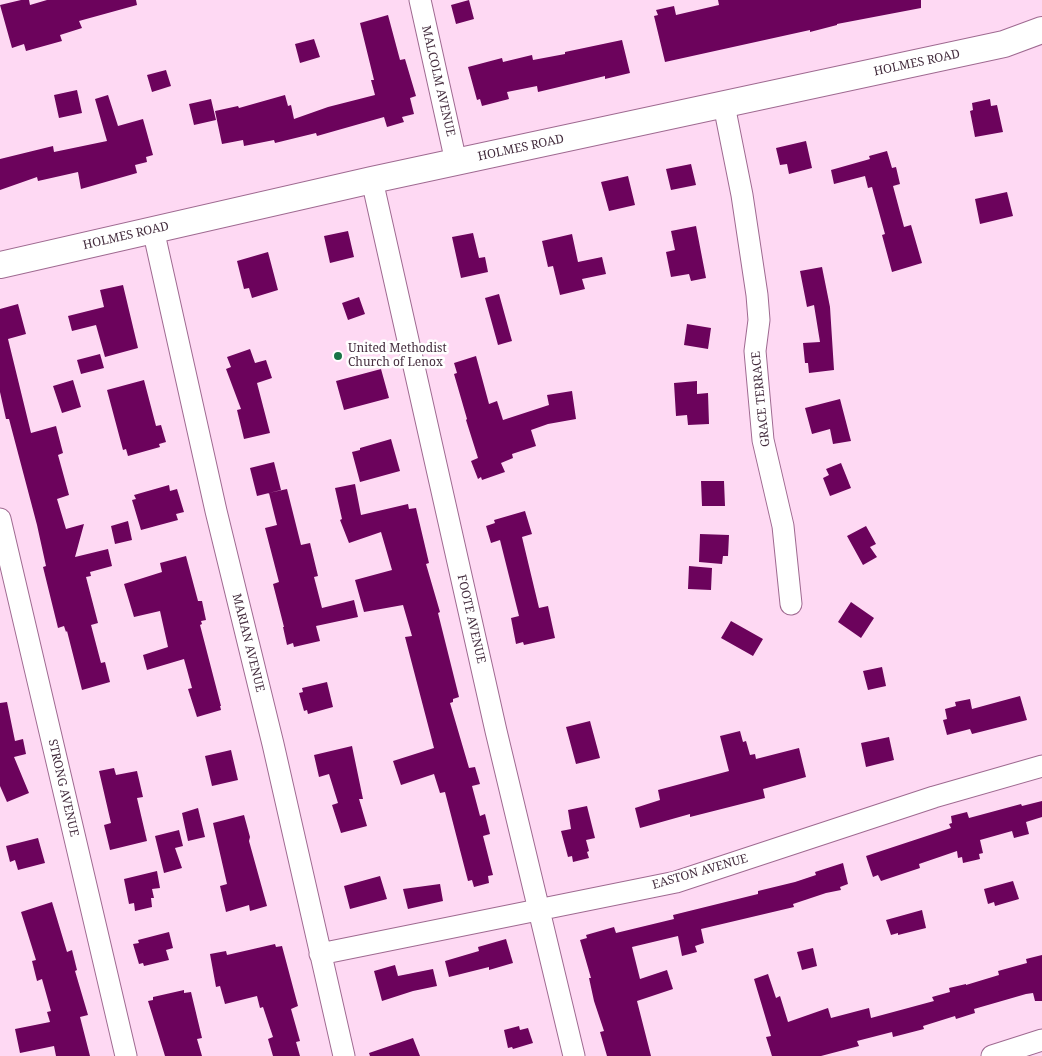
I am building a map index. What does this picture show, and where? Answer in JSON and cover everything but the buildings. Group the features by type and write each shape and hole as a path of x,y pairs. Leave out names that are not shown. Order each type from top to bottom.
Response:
{"street":[{"name":"MALCOLM AVENUE","path":"420,0 456,162"},
{"name":"HOLMES ROAD","path":"0,264 372,180 1004,44 1042,30"},
{"name":"GRACE TERRACE","path":"724,105 742,195 757,295 759,320 755,351 763,440 783,526 791,604"},
{"name":"FOOTE AVENUE","path":"372,180 496,730 574,1056"},
{"name":"MARIAN AVENUE","path":"153,229 216,511 273,744 344,1056"},
{"name":"STRONG AVENUE","path":"0,519 126,1056"},
{"name":"EASTON AVENUE","path":"320,954 676,882 934,797 1042,766"},
{"path":"992,1056 1042,1040"}],"place":[{"name":"United Methodist Church of Lenox","path":"338,356"}]}
